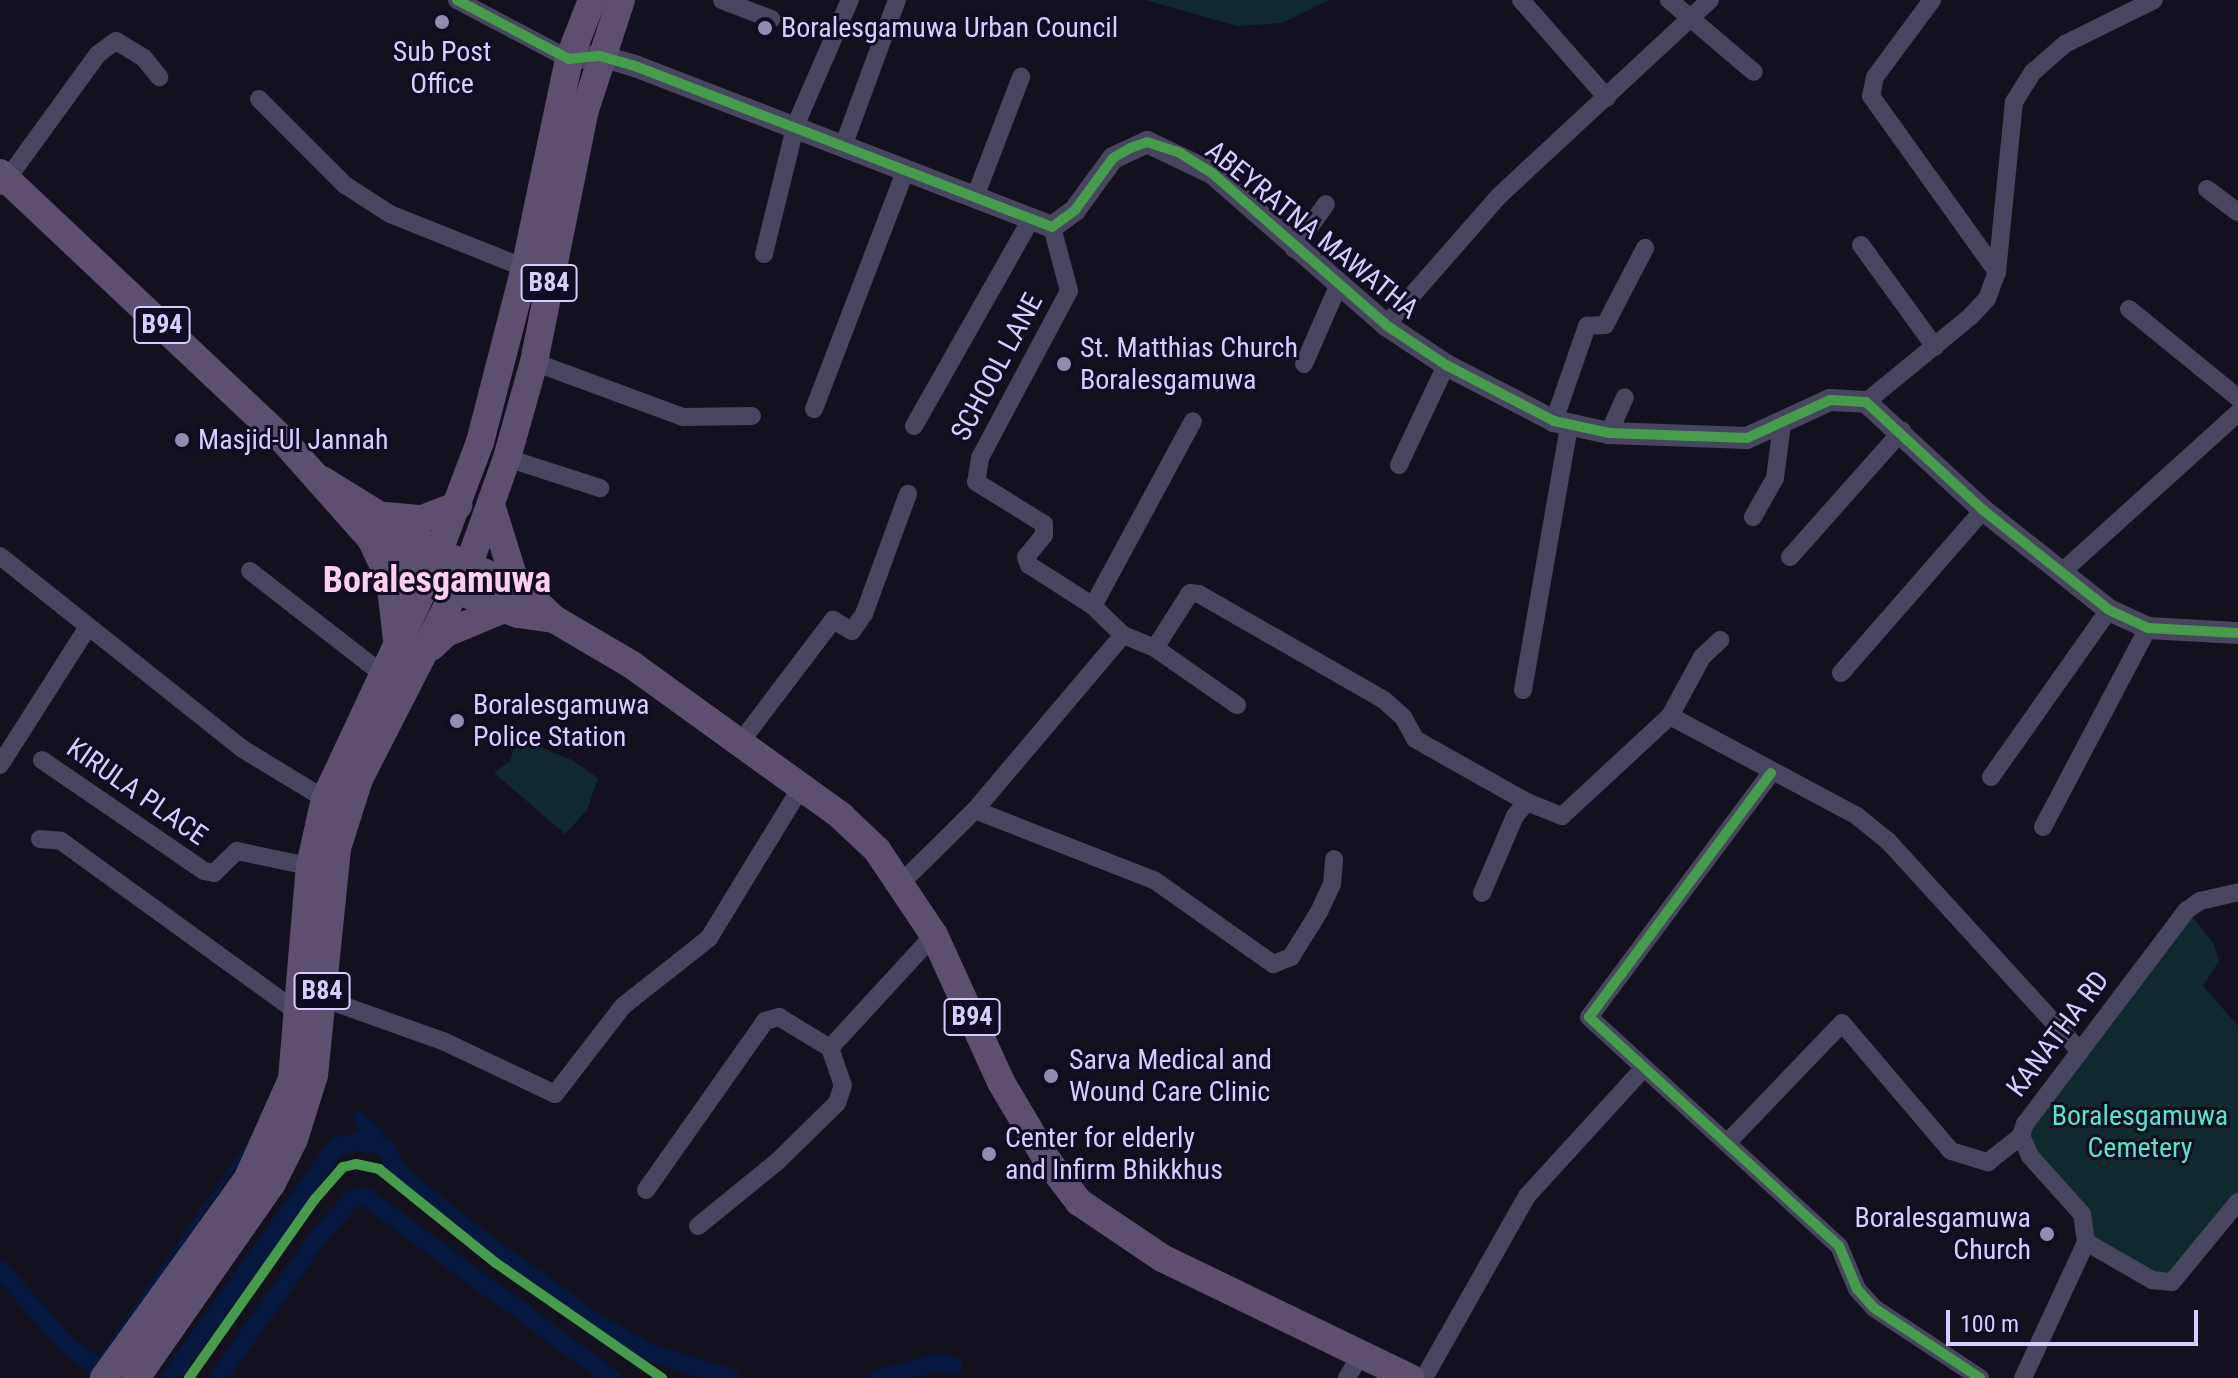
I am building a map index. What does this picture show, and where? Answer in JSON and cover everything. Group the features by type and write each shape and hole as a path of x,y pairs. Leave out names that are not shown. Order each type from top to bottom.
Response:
{"main road":[{"name":"B84","path":"136,1378 278,1172 314,1075 311,1006 325,799 381,673 434,565 458,505 525,268 569,59 592,0"},
{"name":"B84","path":"322,869 359,779 469,564 491,505 534,362 600,56 621,0"},
{"name":"B94","path":"2,180 377,528 434,565 456,590 510,597"},
{"path":"397,640 390,579 377,528 422,519 458,505"},
{"path":"425,654 446,633 510,597 491,505"},
{"name":"B94","path":"434,565 469,564 510,597 632,665 801,787 877,850 934,935 1001,1082 1079,1202 1162,1258 1362,1352 1410,1378"},
{"name":"B84","path":"104,1378 248,1178 292,1079 311,1006"}],"street":[{"path":"457,0 569,59 600,56 796,124 1041,224 914,426"},
{"path":"722,0 771,19"},
{"path":"764,254 796,124 850,0"},
{"path":"844,144 897,0"},
{"path":"1521,0 1607,98"},
{"path":"1669,0 1754,72"},
{"path":"1386,325 1498,197 1710,0"},
{"path":"1932,0 1875,77 1871,96 1997,272"},
{"path":"2154,0 2065,44 2033,72 2014,102 1997,272 1987,299 1935,347 1866,402 1902,431 1983,510 2109,610 2148,628 2238,633"},
{"path":"2,180 98,54 114,43 143,57 159,77"},
{"path":"975,197 1021,77"},
{"path":"259,99 345,185 390,214 525,268"},
{"name":"ABEYRATNA MAWATHA","path":"1041,224 1075,210 1113,158 1147,142 1212,173 1294,249 1386,325 1446,365 1561,424 1609,433 1722,440 1762,435 1830,400 1866,402"},
{"path":"814,409 906,169"},
{"path":"2207,189 2238,212"},
{"path":"1294,249 1326,204"},
{"name":"SCHOOL LANE","path":"1041,224 1069,291 974,472 976,482 1044,524 1044,535 1026,557 1029,565 1093,606 1123,635 1155,648 1237,705"},
{"path":"1861,245 1935,347"},
{"path":"1523,690 1561,424 1587,326 1605,325 1645,248"},
{"path":"1304,364 1338,286"},
{"path":"2129,309 2238,398"},
{"path":"534,362 683,417 752,416"},
{"path":"1399,465 1446,365"},
{"path":"1609,433 1625,397"},
{"path":"2063,571 2238,413"},
{"path":"1093,606 1193,421"},
{"path":"1753,517 1775,478 1782,424"},
{"path":"1790,557 1902,431"},
{"path":"507,458 600,488"},
{"path":"739,744 833,620 852,631 864,614 908,494"},
{"path":"1841,673 1983,510"},
{"path":"0,556 241,748 325,799"},
{"path":"250,571 381,673"},
{"path":"1155,648 1190,593 1199,594 1394,707 1415,739 1527,802 1562,816 1670,716 1702,657 1720,640"},
{"path":"1991,777 2109,610"},
{"path":"0,765 88,627"},
{"path":"2043,827 2148,628"},
{"path":"901,883 975,810 1123,635"},
{"path":"1670,716 1771,773 1857,816 1888,841 2080,1051"},
{"name":"KIRULA PLACE","path":"42,760 204,871 214,873 237,851 322,869"},
{"path":"1771,773 1589,1017 1839,1246 1857,1289 1874,1308 1980,1378"},
{"path":"40,839 61,841 311,1006 443,1041 555,1094 623,1006 709,938 801,787"},
{"path":"1482,893 1527,802"},
{"path":"975,810 1154,880 1273,964 1291,957 1319,912 1332,884 1334,859"},
{"name":"KANATHA RD","path":"2086,1242 2082,1214 2046,1176 2021,1136 2048,1089 2187,910 2200,901 2238,892"},
{"path":"830,1048 934,935"},
{"path":"646,1190 765,1021 779,1017 830,1048 843,1085 837,1103 778,1161 698,1226"},
{"path":"1727,1143 1842,1023 1951,1151 1988,1162 2021,1136"},
{"path":"1424,1378 1527,1196 1643,1069"},
{"path":"2023,1378 2086,1242 2152,1280 2172,1282 2238,1202"},
{"path":"1347,1378 1362,1352"}],"green space":[{"path":"1145,0 1329,0 1282,23 1237,26"},
{"path":"517,738 572,760 598,778 587,810 565,834 494,773 510,761"},
{"name":"Boralesgamuwa Cemetery","path":"2187,910 2214,944 2219,961 2203,986 2238,1026 2238,1202 2172,1282 2086,1242 2086,1227 2046,1176 2025,1124"}],"water":[{"path":"359,1111 383,1130 385,1146 334,1149 333,1135 349,1139 359,1131 352,1114"}],"waterway":[{"path":"87,1378 250,1141"},
{"path":"170,1378 334,1149 354,1142 385,1146 397,1171 466,1228 593,1320 645,1351 731,1378"},
{"path":"218,1378 319,1236 352,1199 364,1196 612,1378"},
{"path":"0,1269 67,1345 96,1366"},
{"path":"878,1378 940,1362 953,1366"}],"cycle path":[{"path":"457,0 569,59 600,56 635,66 1052,227 1075,210 1113,158 1130,148 1147,142 1180,153 1212,173 1386,325 1446,365 1554,421 1609,433 1747,438 1830,400 1866,402 1983,510 2109,610 2148,628 2238,633"},
{"path":"1771,773 1589,1017 1839,1246 1857,1289 1874,1308 1980,1378"},
{"path":"189,1378 315,1199 343,1167 356,1164 379,1169 496,1263 662,1378"}],"place":[{"name":"Sub Post Office","path":"442,22"},
{"name":"Boralesgamuwa Urban Council","path":"765,28"},
{"name":"St. Matthias Church Boralesgamuwa","path":"1064,364"},
{"name":"Masjid-Ul Jannah","path":"182,440"},
{"name":"Boralesgamuwa Police Station","path":"457,721"},
{"name":"Sarva Medical and Wound Care Clinic","path":"1051,1076"},
{"name":"Center for elderly and Infirm Bhikkhus","path":"989,1154"},
{"name":"Boralesgamuwa Church","path":"2047,1234"}],"district":[{"name":"Boralesgamuwa","path":"437,581"}]}
